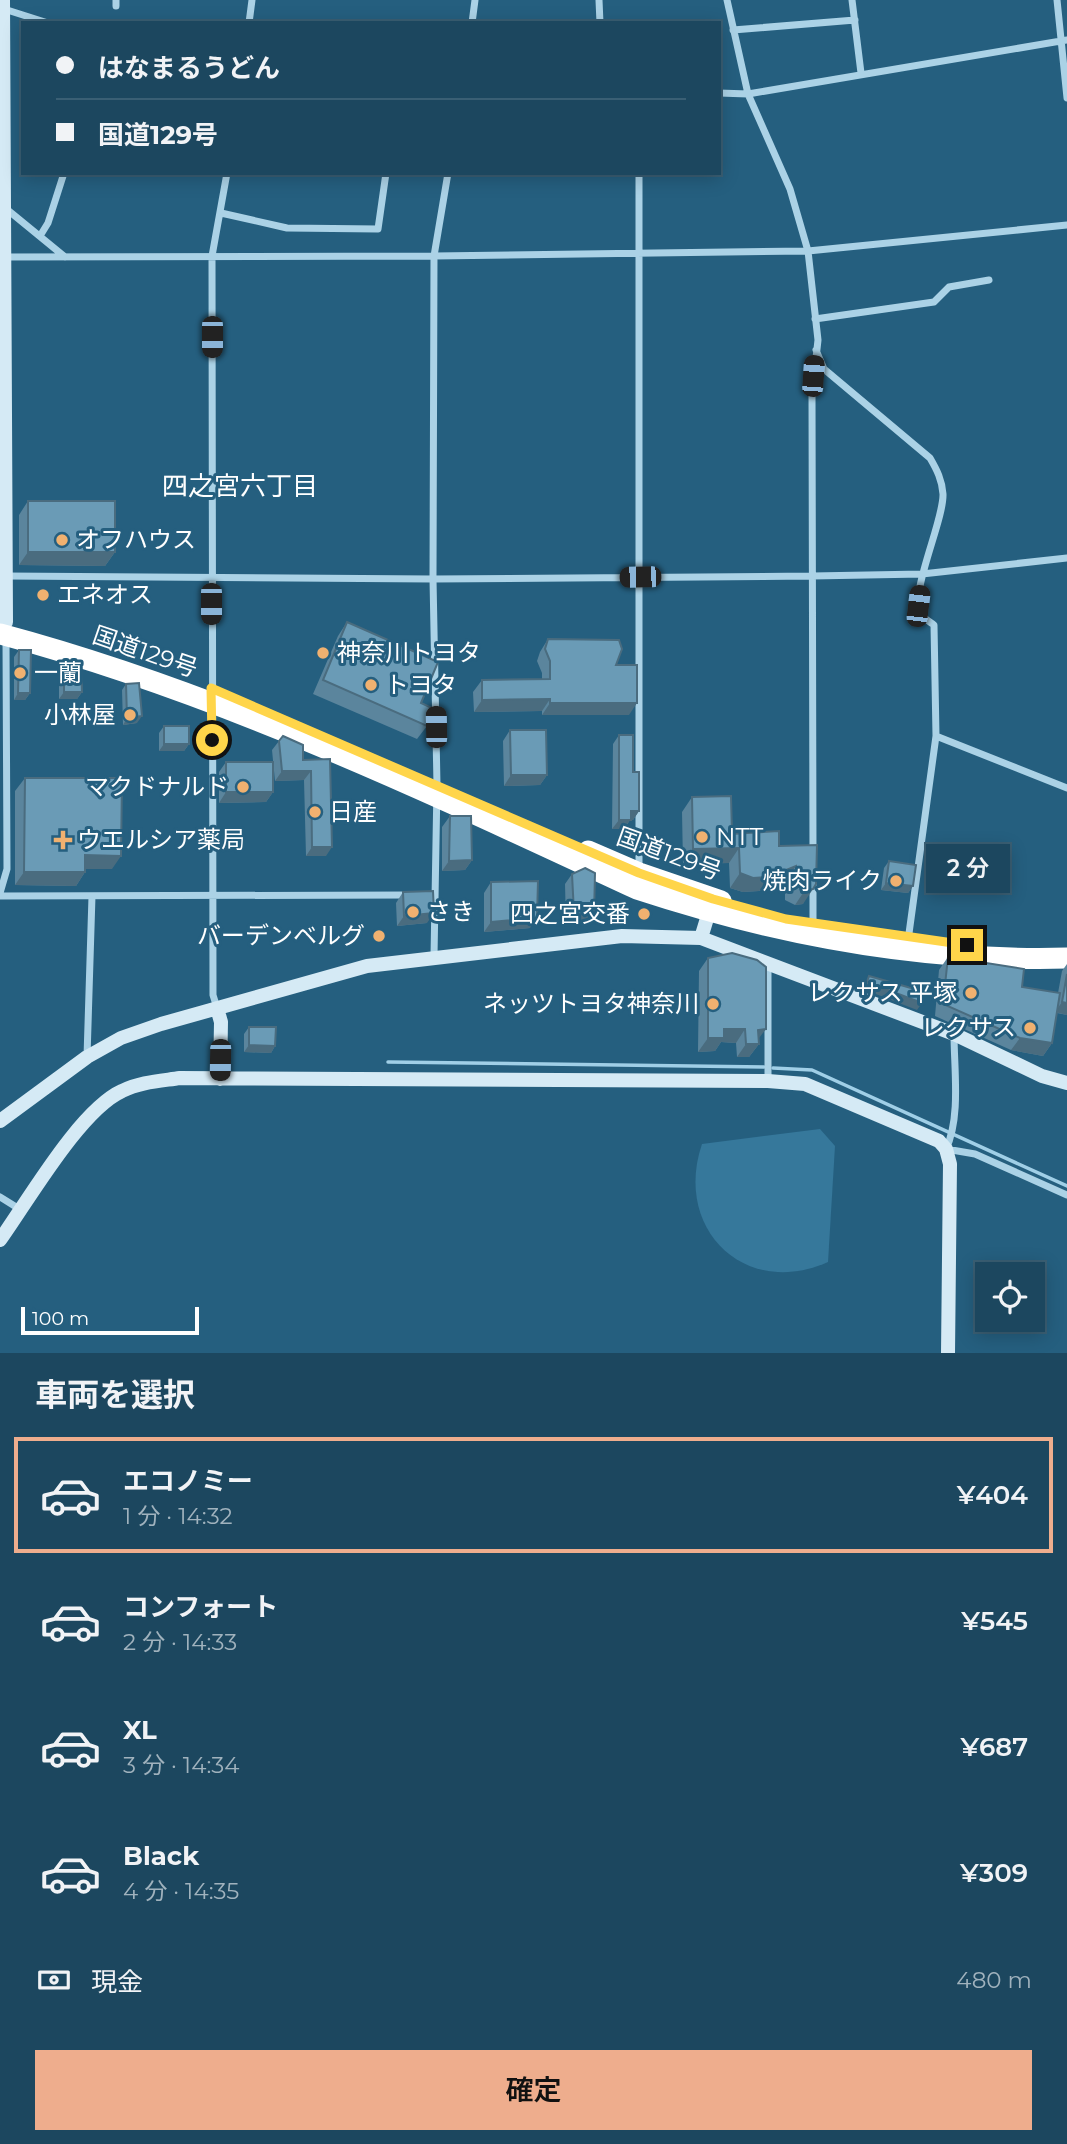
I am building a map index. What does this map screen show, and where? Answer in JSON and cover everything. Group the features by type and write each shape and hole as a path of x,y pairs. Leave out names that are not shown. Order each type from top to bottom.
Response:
{"highway":[{"name":"国道129号","path":"3,628 78,657 211,696 287,732 639,873 711,905"},
{"name":"国道129号","path":"437,792 637,889 813,931 963,958 1067,958"},
{"name":"国道129号","path":"907,946 1067,944"}],"street":[{"path":"249,21 251,0"},
{"path":"472,21 475,0"},
{"path":"599,0 600,21"},
{"path":"727,0 748,94 790,189 807,251 815,319 816,349 812,394 813,857"},
{"path":"852,0 861,73"},
{"path":"1056,0 1064,41 1067,98"},
{"path":"43,21 3,4 3,738 7,869 0,895 435,895"},
{"path":"733,30 855,20"},
{"path":"721,93 748,94 1064,41"},
{"path":"40,236 48,223 63,175"},
{"path":"220,1079 221,1022 214,995 211,696 212,256 227,175"},
{"path":"221,213 287,228 378,229 386,175"},
{"path":"434,956 437,792 433,579 434,256 448,175"},
{"path":"639,175 639,873"},
{"path":"3,207 65,257"},
{"path":"2,257 434,256 639,251 807,251 1067,225"},
{"path":"815,319 934,302 949,286 989,281"},
{"path":"816,349 824,369 930,458 939,474 943,494 941,513 922,574 918,606 921,615 934,625 932,674 936,736 907,946"},
{"path":"5,576 433,579 812,576 922,574 1067,558"},
{"path":"936,736 1067,788"},
{"path":"813,871 813,931"},
{"path":"87,1057 92,896"},
{"path":"701,938 711,905"},
{"path":"0,1121 87,1057 141,1030 367,966 434,956 622,936 701,938 954,1034 1042,1076 1067,1083"},
{"path":"768,965 768,1081"},
{"path":"948,1353 949,1143 953,1122 954,1034"},
{"path":"0,1240 79,1129 99,1108 120,1092 142,1083 180,1078 768,1081 805,1084 1067,1195"},
{"path":"0,1197 21,1210"}],"shaded area":[{"path":"820,1129 835,1146 828,1262 798,1271 769,1271 744,1263 723,1249 707,1228 698,1204 696,1175 702,1144"}],"building":[{"name":"オフハウス","path":"28,501 115,501 115,552 28,552"},
{"name":"トヨタ","path":"347,622 438,662 421,703 434,709 427,726 323,680"},
{"path":"548,639 619,640 622,649 616,665 637,665 637,703 550,703 550,699 482,700 482,680 550,679 550,661 545,649"},
{"path":"19,650 31,650 30,693 18,693"},
{"path":"81,665 82,692 64,692 64,666"},
{"path":"139,683 142,716 127,718 126,684"},
{"path":"164,726 189,726 189,744 164,744"},
{"path":"510,730 546,730 547,775 511,775"},
{"path":"619,735 633,735 633,772 639,772 639,811 631,811 631,820 619,820"},
{"path":"283,736 303,745 303,760 330,759 332,847 312,847 311,771 282,771 279,741"},
{"path":"226,762 273,762 273,792 226,792"},
{"name":"ウエルシア薬局","path":"25,778 122,778 121,856 85,855 85,872 24,872"},
{"path":"731,796 732,834 779,831 779,846 817,845 816,884 813,889 805,890 796,885 796,866 769,877 753,878 740,873 739,848 693,849 692,797"},
{"path":"450,816 471,816 472,860 449,861"},
{"path":"889,861 916,865 913,886 886,883"},
{"path":"585,868 595,873 594,915 574,913 572,874"},
{"path":"538,881 537,918 491,922 491,882"},
{"path":"433,891 434,913 404,916 403,892"},
{"path":"732,953 757,960 766,967 766,1029 758,1030 759,1044 746,1044 745,1029 724,1029 724,1038 708,1038 708,958"},
{"path":"948,957 1024,969 1022,987 1060,993 1052,1043 1020,1038 943,1004"},
{"path":"1067,974 1067,1003 1062,1002"},
{"path":"869,976 925,992 922,1003 867,982"},
{"path":"249,1027 276,1027 275,1046 249,1045"}],"waterway":[{"path":"388,1062 764,1067"},
{"path":"773,1068 812,1070 1067,1186"}],"place":[{"name":"オフハウス","path":"62,540"},
{"name":"エネオス","path":"43,595"},
{"name":"神奈川トヨタ","path":"323,653"},
{"name":"一蘭","path":"20,673"},
{"name":"トヨタ","path":"371,685"},
{"name":"小林屋","path":"130,715"},
{"name":"マクドナルド","path":"243,787"},
{"name":"日産","path":"315,812"},
{"name":"NTT","path":"702,837"},
{"name":"ウエルシア薬局","path":"63,840"},
{"name":"焼肉ライク","path":"896,881"},
{"name":"さき","path":"413,912"},
{"name":"四之宮交番","path":"644,914"},
{"name":"バーデンベルグ","path":"379,936"},
{"name":"レクサス 平塚","path":"971,993"},
{"name":"ネッツトヨタ神奈川","path":"713,1004"},
{"name":"レクサス","path":"1030,1028"}],"district":[{"name":"四之宮六丁目","path":"240,486"}],"route":[{"path":"212,740 211,688 272,712 639,873 713,899 786,919 908,939 967,945"}]}
